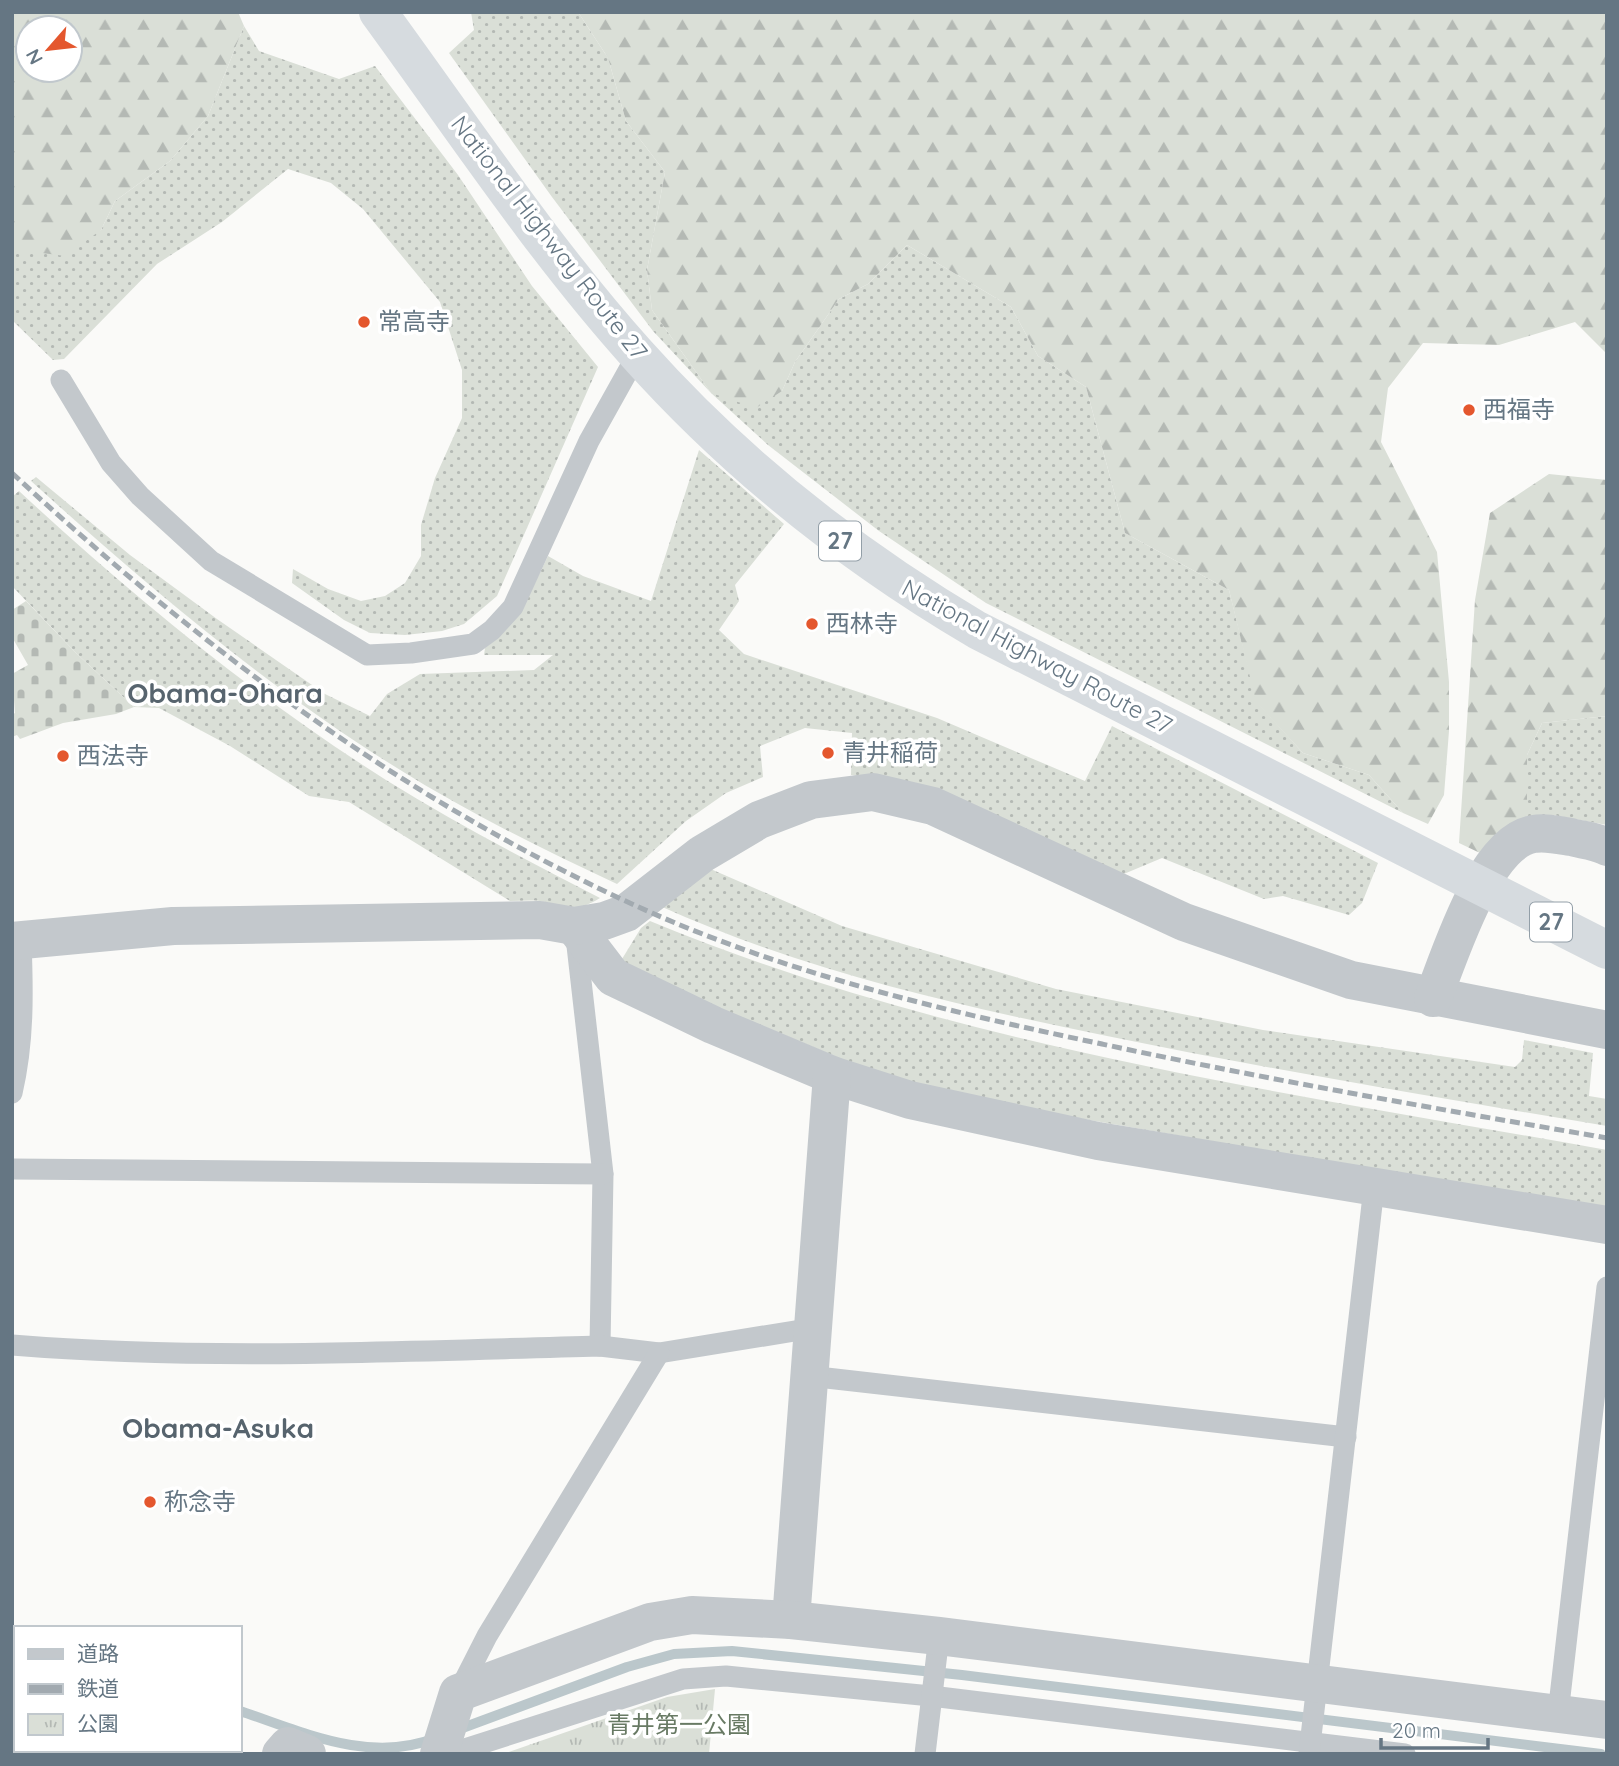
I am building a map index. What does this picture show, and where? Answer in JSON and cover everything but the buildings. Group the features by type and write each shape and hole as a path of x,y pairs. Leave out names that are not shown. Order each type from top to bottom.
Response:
{"highway":[{"name":"National Highway Route 27","path":"378,12 553,251 637,355 747,465 832,536 920,596 989,636 1607,950"}],"street":[{"path":"16,941 173,926 540,920 574,926 604,921 625,913 702,854 759,820 811,800 873,792 933,806 1184,922 1350,979 1433,998 1607,1030"},
{"path":"1433,998 1468,911 1495,860 1514,842 1532,834 1545,834 1607,847"},
{"path":"574,926 613,977 713,1025 832,1075 969,1115 1098,1141 1607,1225"},
{"path":"791,1620 832,1075"},
{"path":"448,1733 650,1622 692,1615 791,1620 938,1645 1316,1694 1607,1720"},
{"path":"281,1754 288,1746 307,1754"}],"lane":[{"path":"61,380 111,463 158,514 211,561 367,654 411,653 473,645 492,630 513,607 589,441 637,355"},
{"path":"574,926 603,1174 600,1346"},
{"path":"12,1093 21,1047 16,941"},
{"path":"12,1169 603,1174"},
{"path":"1311,1742 1374,1187"},
{"path":"1558,1714 1607,1287"},
{"path":"12,1345 93,1351 235,1355 600,1346 659,1353 813,1328"},
{"path":"448,1733 487,1636 659,1353"},
{"path":"809,1376 1346,1437"},
{"path":"925,1754 938,1645"},
{"path":"448,1733 683,1679 726,1676 932,1689 1405,1754"}],"green space":[{"path":"12,12 238,12 244,26 208,116 170,161 115,201 101,230 65,256 12,249"},
{"path":"471,12 578,12 608,58 626,121 665,172 647,270 652,310 711,393 653,331 552,197 449,53 474,30"},
{"path":"578,12 1607,12 1607,354 1575,322 1499,345 1423,343 1388,388 1381,442 1437,552 1449,682 1449,731 1444,795 1428,824 1403,813 1369,775 1303,753 1256,702 1229,590 1125,533 1086,387 1038,356 1011,307 907,245 868,284 839,299 795,362 782,391 756,408 711,393 652,310 647,270 665,172 626,121 608,58"},
{"path":"244,26 259,51 339,79 375,66 458,175 532,286 598,367 497,596 464,624 442,631 405,635 370,633 344,620 292,583 293,569 328,589 361,601 385,596 405,583 421,556 421,525 435,478 462,418 462,370 440,302 363,209 331,183 288,169 222,222 157,264 64,359 53,360 12,320 12,249 101,230 115,201 170,161 208,116"},
{"path":"907,245 1011,307 1038,356 1086,387 1125,533 1229,590 1257,702 1303,753 1369,775 1403,813 986,603 879,531 768,445 711,393 782,391 795,362 839,299 868,284"},
{"path":"699,450 784,524 735,585 739,601 719,630 744,654 937,718 1085,781 1112,726 1378,863 1362,903 1349,915 1283,896 1264,899 1162,858 1119,876 921,785 851,775 852,733 805,728 760,746 763,777 726,793 686,821 617,884 533,844 423,784 300,703 162,595 31,481 36,477 130,555 325,694 370,716 387,694 420,674 534,670 553,655 484,655 485,648 515,618 548,556 583,576 651,601"},
{"path":"1549,474 1607,480 1607,716 1542,723 1527,755 1527,816 1480,853 1459,843 1475,600 1490,513"},
{"path":"19,491 150,607 289,715 412,796 600,898 577,907 540,901 510,901 349,802 309,796 230,746 159,708 134,707 76,653 12,586 12,497"},
{"path":"26,601 134,707 116,714 63,723 20,739 17,735 12,737 12,715 15,713 12,674 28,665 12,637 12,610"},
{"path":"1607,716 1607,825 1553,815 1527,816 1527,755 1542,723"},
{"path":"706,867 842,926 1056,989 1263,1030 1515,1067 1522,1060 1524,1040 1593,1053 1589,1096 1607,1099 1607,1126 1357,1083 1050,1024 936,998 824,967 714,929 660,906"},
{"path":"650,921 765,965 883,1002 1002,1034 1243,1085 1607,1150 1607,1210 916,1090 628,970 622,959 641,928"},
{"name":"青井第一公園","path":"715,1689 709,1754 503,1754 667,1697"}],"waterway":[{"path":"457,1730 627,1667 674,1654 732,1651 962,1675 1601,1754"},
{"path":"242,1712 312,1736 361,1746 386,1748 436,1738"},
{"path":"82,1754 89,1752"}],"railway":[{"path":"12,473 159,602 314,720 395,774 478,824 564,871 652,913 761,956 817,974 987,1019 1291,1082 1607,1138"}],"place":[{"name":"常高寺","path":"364,322"},
{"name":"西福寺","path":"1469,410"},
{"name":"西林寺","path":"812,624"},
{"name":"青井稲荷","path":"828,753"},
{"name":"西法寺","path":"63,756"},
{"name":"称念寺","path":"150,1502"}],"district":[{"name":"Obama-Ohara","path":"225,693"},
{"name":"Obama-Asuka","path":"218,1428"}]}
